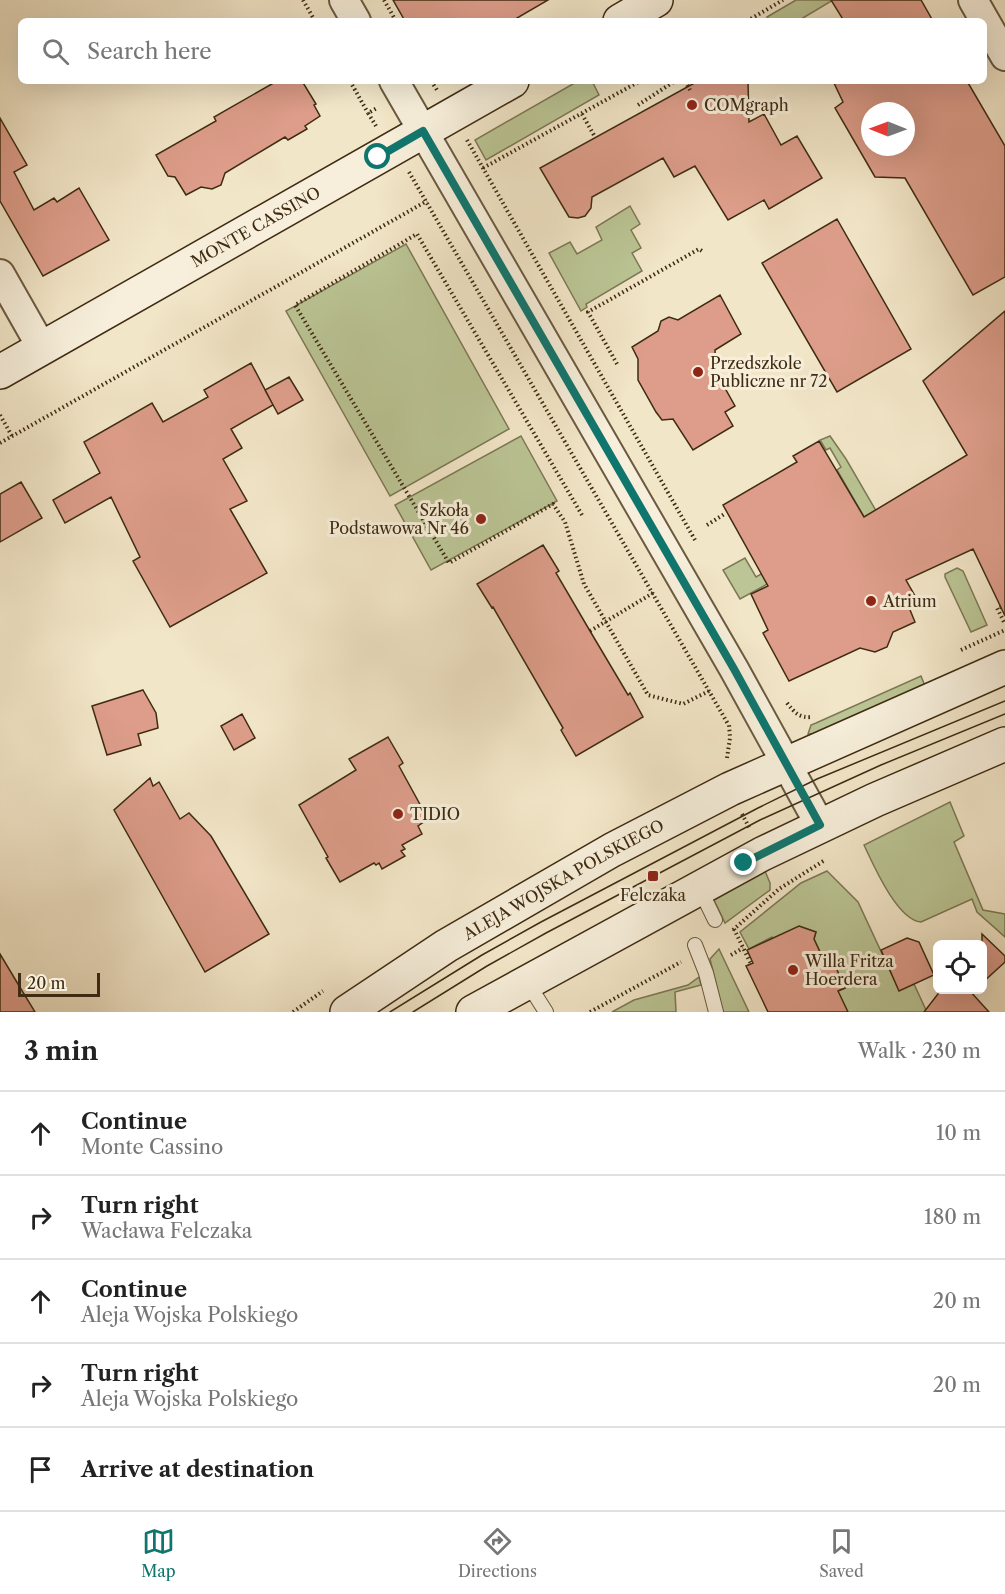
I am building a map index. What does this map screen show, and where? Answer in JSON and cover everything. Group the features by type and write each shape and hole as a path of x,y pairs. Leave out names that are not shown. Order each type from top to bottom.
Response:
{"main road":[{"path":"625,18 656,0"},
{"name":"MONTE CASSINO","path":"0,372 507,84"},
{"name":"ALEJA WOJSKA POLSKIEGO","path":"347,1012 446,946 557,881 730,789 1005,667"},
{"path":"473,1012 699,887 820,825 1005,744"}],"street":[{"path":"344,0 355,18"},
{"path":"973,0 983,18"},
{"path":"987,24 1005,56"},
{"path":"396,84 787,763 820,825"},
{"path":"0,274 42,348"}],"lane":[{"path":"699,887 715,920"},
{"path":"697,949 716,1012"},
{"path":"527,982 546,1012"}],"path":[{"path":"303,0 313,18"},
{"path":"384,0 394,18"},
{"path":"752,18 783,0"},
{"path":"352,84 378,130"},
{"path":"483,168 635,84"},
{"path":"638,105 670,84"},
{"path":"687,84 690,90"},
{"path":"368,113 378,107"},
{"path":"582,114 595,137"},
{"path":"465,138 697,544"},
{"path":"406,169 427,201 728,724 730,738 727,761 724,765"},
{"path":"0,443 427,201"},
{"path":"582,515 417,234 295,305 449,563 553,504 565,522 584,584 648,694 683,704 709,691"},
{"path":"617,364 588,312 699,249 702,251"},
{"path":"0,415 12,436"},
{"path":"707,525 726,513"},
{"path":"590,631 653,593"},
{"path":"1001,607 997,608 1005,624"},
{"path":"956,653 1005,630"},
{"path":"781,695 796,715 805,718 814,717"},
{"path":"728,724 735,720"},
{"path":"741,811 751,831"},
{"path":"590,1012 697,949 723,939 779,889 831,856"},
{"path":"734,930 751,964"},
{"path":"731,955 743,948"}],"green space":[{"path":"796,0 833,0 803,18 767,17"},
{"path":"573,84 594,84 599,95 486,160 475,140"},
{"path":"630,206 640,224 631,230 641,248 632,253 642,271 586,304 587,307 581,311 549,253 570,242 577,254 602,240 596,227"},
{"path":"406,244 509,429 390,496 286,311"},
{"path":"521,436 557,501 431,570 395,505"},
{"path":"830,436 882,521 740,599 723,570 745,558 756,577 863,515 837,470 841,467 830,448 826,450 820,440"},
{"path":"957,568 963,571 987,625 971,632 945,577 945,574"},
{"path":"921,676 925,686 818,734 808,734 811,725"},
{"path":"950,802 964,836 954,842 983,910 1005,914 1005,937 977,912 972,899 921,922 912,919 903,912 887,890 864,845"},
{"path":"765,871 770,890 725,923 714,900"},
{"path":"827,871 858,902 899,990 914,984 926,1010 924,1012 839,1012 838,991 845,988 834,964 827,967 814,939 816,932 804,928 773,939 772,937 749,949 740,932 801,883"},
{"path":"719,949 749,1012 723,1012 710,959"},
{"path":"699,977 701,985 675,992 676,1012 612,1012 634,1000 688,985"}],"building":[{"path":"393,0 548,0 517,18 403,18"},
{"path":"831,0 921,0 931,18 842,18"},
{"path":"272,84 304,84 316,104 314,105 320,116 305,126 307,129 288,140 285,137 225,173 221,185 212,189 201,187 186,195 175,177 168,176 156,155 216,121 214,117"},
{"path":"693,84 748,84 749,122 764,114 781,145 797,136 822,178 769,209 764,200 728,220 695,166 674,177 663,158 592,197 591,208 585,216 578,218 569,217 540,168"},
{"path":"834,84 969,84 1005,146 1005,277 973,295 905,178 875,177 863,156 915,156 915,102 861,102 861,153 835,108 843,102"},
{"path":"0,118 27,165 14,172 34,210 54,198 57,202 79,188 109,240 43,276 0,201"},
{"path":"837,219 911,349 837,392 762,263"},
{"path":"720,295 741,334 715,350 716,372 735,406 725,412 733,426 693,450 673,419 662,420 656,412 638,380 638,359 632,347 658,331 661,321 669,317 678,320"},
{"path":"1005,311 1005,616 973,549 906,580 915,596 906,600 915,622 893,632 887,647 875,652 860,648 789,681 763,633 768,630 751,594 768,586 723,505 797,462 793,456 819,441 864,517 967,455 923,381"},
{"path":"251,363 273,405 231,429 242,448 223,459 247,501 230,509 267,573 170,627 133,561 140,557 111,497 65,523 53,500 100,473 84,442 152,403 163,422 208,397 204,390"},
{"path":"289,377 303,400 278,414 265,390"},
{"path":"21,482 42,518 0,542 0,494"},
{"path":"543,545 559,571 556,573 643,717 576,756 561,730 563,728 493,607 477,584"},
{"path":"143,690 156,713 158,728 138,734 141,745 107,755 92,706"},
{"path":"242,714 255,738 234,750 221,726"},
{"path":"388,737 403,763 399,766 428,819 418,826 422,834 402,845 405,849 401,851 405,856 382,869 379,863 376,865 374,863 340,882 299,805 356,770 349,759"},
{"path":"150,778 153,786 159,782 180,819 189,813 211,836 269,934 205,972 114,810"},
{"name":"Willa Fritza Hoerdera","path":"799,926 816,932 814,939 827,967 834,963 845,988 838,991 848,1012 768,1012 746,966 753,963 747,950"},
{"path":"982,934 1005,956 1005,962 987,978 987,940 982,940"},
{"path":"907,938 919,942 933,975 899,991 881,950"},
{"path":"0,954 21,989 35,1012 0,1012"},
{"path":"938,994 973,994 989,1012 924,1012"}],"tram line":[{"path":"390,1012 482,955 541,922 758,808 817,779 1005,701"},
{"path":"413,1012 546,933 760,820 881,765 1005,714"}],"place":[{"name":"COMgraph","path":"692,105"},
{"name":"Przedszkole Publiczne nr 72","path":"698,372"},
{"name":"Szkoła Podstawowa Nr 46","path":"481,519"},
{"name":"Atrium","path":"871,601"},
{"name":"TIDIO","path":"398,814"},
{"name":"Felczaka","path":"653,876"},
{"name":"Willa Fritza Hoerdera","path":"793,970"}],"route":[{"path":"378,157 423,131 734,669 820,825 744,863"}]}
